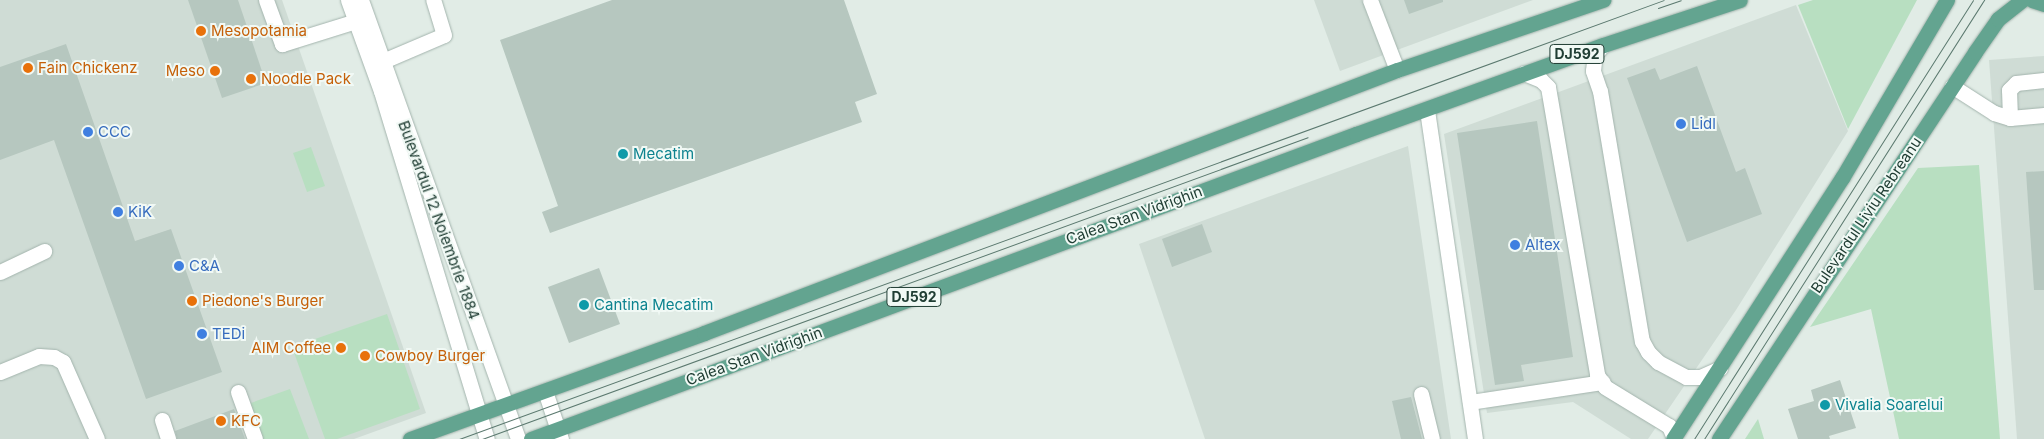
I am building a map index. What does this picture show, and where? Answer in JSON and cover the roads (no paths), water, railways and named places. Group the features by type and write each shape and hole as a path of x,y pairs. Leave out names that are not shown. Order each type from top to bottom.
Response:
{"main road":[{"name":"DJ592","path":"410,439 545,391 1397,70 1603,0"},
{"name":"Calea Stan Vidrighin","path":"531,439 560,434 1260,168 1427,110 1603,45 1740,0"},
{"path":"1673,438 1842,178 1947,0"},
{"name":"Bulevardul Liviu Rebreanu","path":"1720,439 1998,19 2022,0"},
{"path":"2032,0 2044,4"}],"street":[{"path":"266,0 282,44 356,21"},
{"name":"Bulevardul 12 Noiembrie 1884","path":"348,0 381,91 478,415 487,439"},
{"name":"Bulevardul 12 Noiembrie 1884","path":"361,0 518,439"},
{"path":"383,61 444,35 433,0"},
{"path":"1370,0 1397,70"},
{"path":"1603,45 1595,54 1593,71 1600,91 1642,341 1648,352 1658,362 1686,377 1700,377 1720,368"},
{"path":"1524,73 1541,80 1548,87 1593,360 1602,382 1669,426 1673,438"},
{"path":"2010,118 2010,90 2016,83 2044,80"},
{"path":"1952,86 1986,109 2010,118 2044,115"},
{"path":"1427,110 1475,439"},
{"path":"0,272 44,251"},
{"path":"0,372 39,356 54,357 63,362 96,439"},
{"path":"1470,402 1602,382"},
{"path":"545,391 560,434"},
{"path":"238,392 255,439"},
{"path":"1421,394 1432,439"},
{"path":"162,420 168,439"}],"tram line":[{"path":"459,439 1664,0"},
{"path":"1658,8 1681,0"},
{"path":"1694,439 1973,0"},
{"path":"1704,439 1984,0"},
{"path":"482,439 1308,137"}],"place":[{"name":"Mesopotamia","path":"201,31"},
{"name":"Fain Chickenz","path":"28,68"},
{"name":"Meso","path":"215,71"},
{"name":"Noodle Pack","path":"251,79"},
{"name":"Lidl","path":"1681,124"},
{"name":"CCC","path":"88,132"},
{"name":"Mecatim","path":"623,154"},
{"name":"KiK","path":"118,212"},
{"name":"Altex","path":"1515,245"},
{"name":"C&A","path":"179,266"},
{"name":"Piedone's Burger","path":"192,301"},
{"name":"Cantina Mecatim","path":"584,305"},
{"name":"TEDi","path":"202,334"},
{"name":"AIM Coffee","path":"341,348"},
{"name":"Cowboy Burger","path":"365,356"},
{"name":"Vivalia Soarelui","path":"1825,405"},
{"name":"KFC","path":"221,421"}]}
